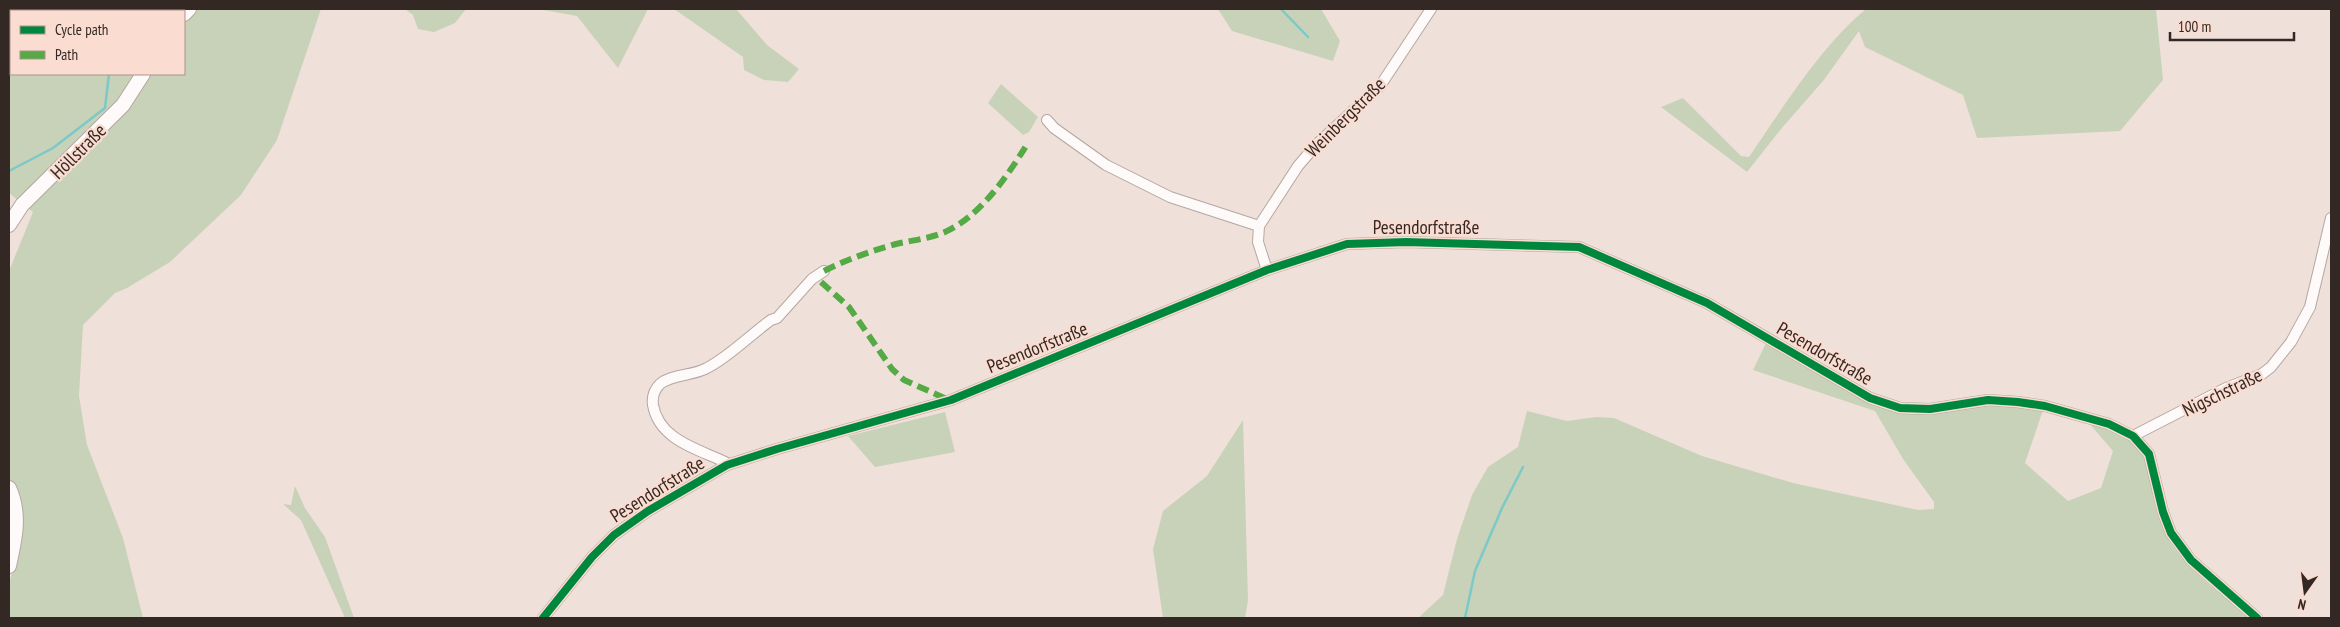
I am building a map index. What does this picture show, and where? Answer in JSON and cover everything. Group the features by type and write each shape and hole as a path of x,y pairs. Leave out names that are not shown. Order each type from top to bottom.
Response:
{"street":[{"name":"Weinbergstraße","path":"1259,226 1304,159 1380,86 1431,9"},
{"name":"Höllstraße","path":"9,225 22,205 123,105 142,75"},
{"path":"1047,120 1054,128 1106,165 1170,197 1259,226 1258,242 1267,270"},
{"name":"Nigschstraße","path":"2133,436 2226,388 2262,374 2272,367 2291,342 2310,307 2331,218"},
{"name":"Pesendorfstraße","path":"544,618 592,557 614,535 672,496 727,465 951,400 1267,270 1347,244 1467,242 1579,247 1707,303 1870,398 1900,408 1930,409 1988,400 2018,402 2077,414 2109,424 2133,436 2149,454 2163,512 2171,533 2191,560 2257,618"},
{"path":"727,465 725,462 687,446 670,433 654,410 652,402 656,390 668,380 688,376 708,368 771,320 777,318 824,271"},
{"path":"9,488 15,504 17,522 9,566"}],"green space":[{"path":"9,9 321,9 277,140 241,195 170,262 127,288 115,293 83,325 79,396 87,445 123,538 143,618 9,618 9,584 15,561 9,482 9,271 33,212 9,193"},
{"path":"405,9 466,9 455,23 434,32 418,29 413,15"},
{"path":"538,9 648,9 618,68 577,16"},
{"path":"674,9 736,9 767,45 799,69 788,82 764,80 744,70 743,57"},
{"path":"1218,9 1321,9 1340,41 1333,61 1232,31"},
{"path":"1866,9 2156,9 2163,80 2120,131 1977,138 1963,95 1865,47 1859,31 1823,81 1747,172 1661,107 1683,98 1741,156 1749,157 1818,59 1849,24"},
{"path":"1001,84 1038,117 1029,132 1023,135 988,103"},
{"path":"1766,343 1867,401 1896,411 1986,405 2016,406 2043,410 2025,463 2068,501 2101,488 2113,451 2088,422 2113,430 2130,440 2140,452 2146,465 2158,515 2173,547 2204,580 2250,618 1418,618 1443,595 1457,539 1472,495 1488,467 1518,447 1527,411 1567,421 1596,417 1614,418 1702,456 1793,483 1918,510 1934,509 1934,502 1903,459 1875,411 1753,370"},
{"path":"945,412 955,452 875,467 848,436"},
{"path":"1243,420 1248,600 1245,618 1163,618 1153,549 1163,511 1207,476"},
{"path":"295,486 305,508 325,537 354,618 345,618 301,520 283,504 291,505"}],"waterway":[{"path":"1281,9 1308,37"},
{"path":"9,171 53,148 105,108 109,75"},
{"path":"1465,618 1475,571 1502,508 1523,467"}],"marked path":[{"path":"824,271 869,252 933,236 958,225 991,195 1010,171 1026,146"},
{"path":"821,282 849,307 892,369 904,380 949,400"}],"cycle path":[{"path":"543,618 592,557 614,535 648,511 727,465 951,400 1267,270 1347,244 1406,242 1579,247 1707,303 1870,398 1900,408 1930,409 1988,400 2018,402 2045,406 2109,424 2133,436 2149,454 2163,512 2171,533 2191,560 2257,618"}]}
